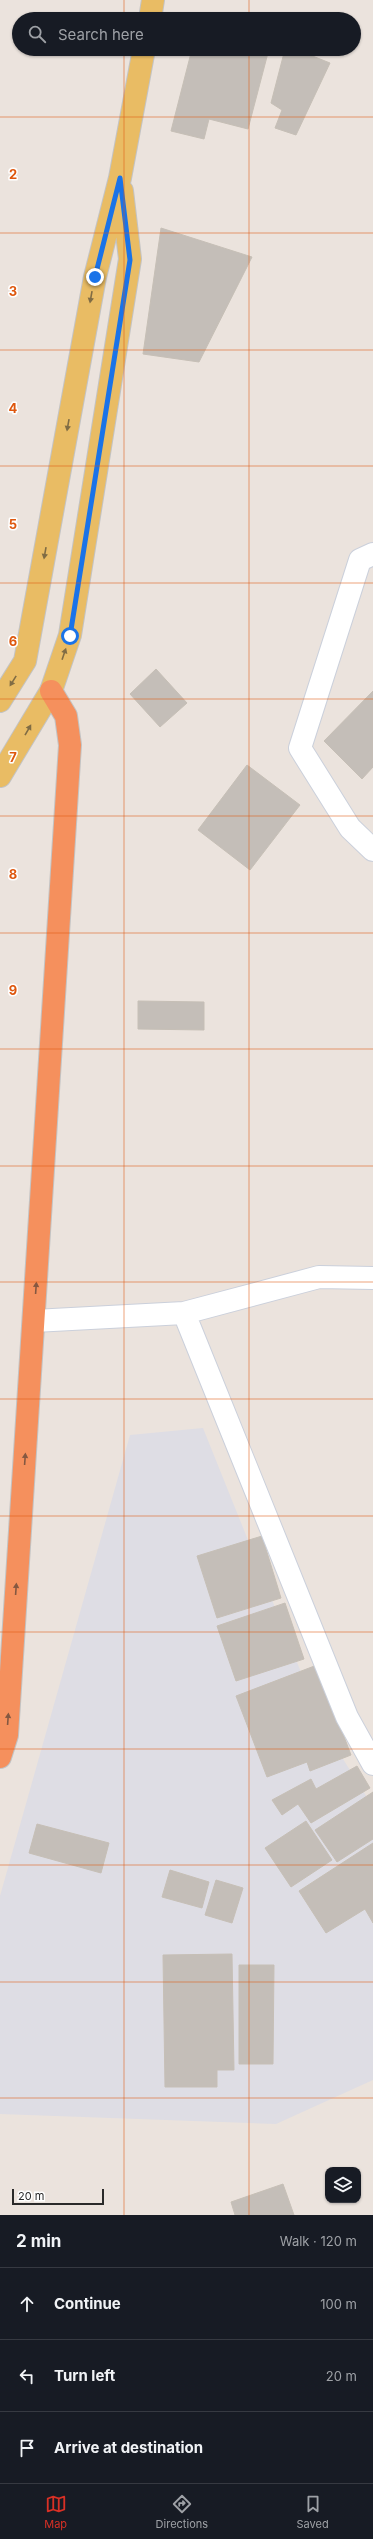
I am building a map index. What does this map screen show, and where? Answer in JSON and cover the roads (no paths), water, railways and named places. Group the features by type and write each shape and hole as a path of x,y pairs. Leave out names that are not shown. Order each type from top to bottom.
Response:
{"highway":[{"path":"0,1757 6,1735 34,1321 70,745 66,716 51,691"}],"main road":[{"path":"151,12 153,0"},
{"path":"0,701 25,661 95,277 120,178 143,56"},
{"path":"0,776 51,691 70,636 130,260 120,178"},
{"path":"25,661 51,691"}],"street":[{"path":"373,554 360,560 300,748 350,828 373,850"},
{"path":"34,1321 184,1312 319,1276 373,1278"},
{"path":"184,1312 347,1717 373,1764"}]}
